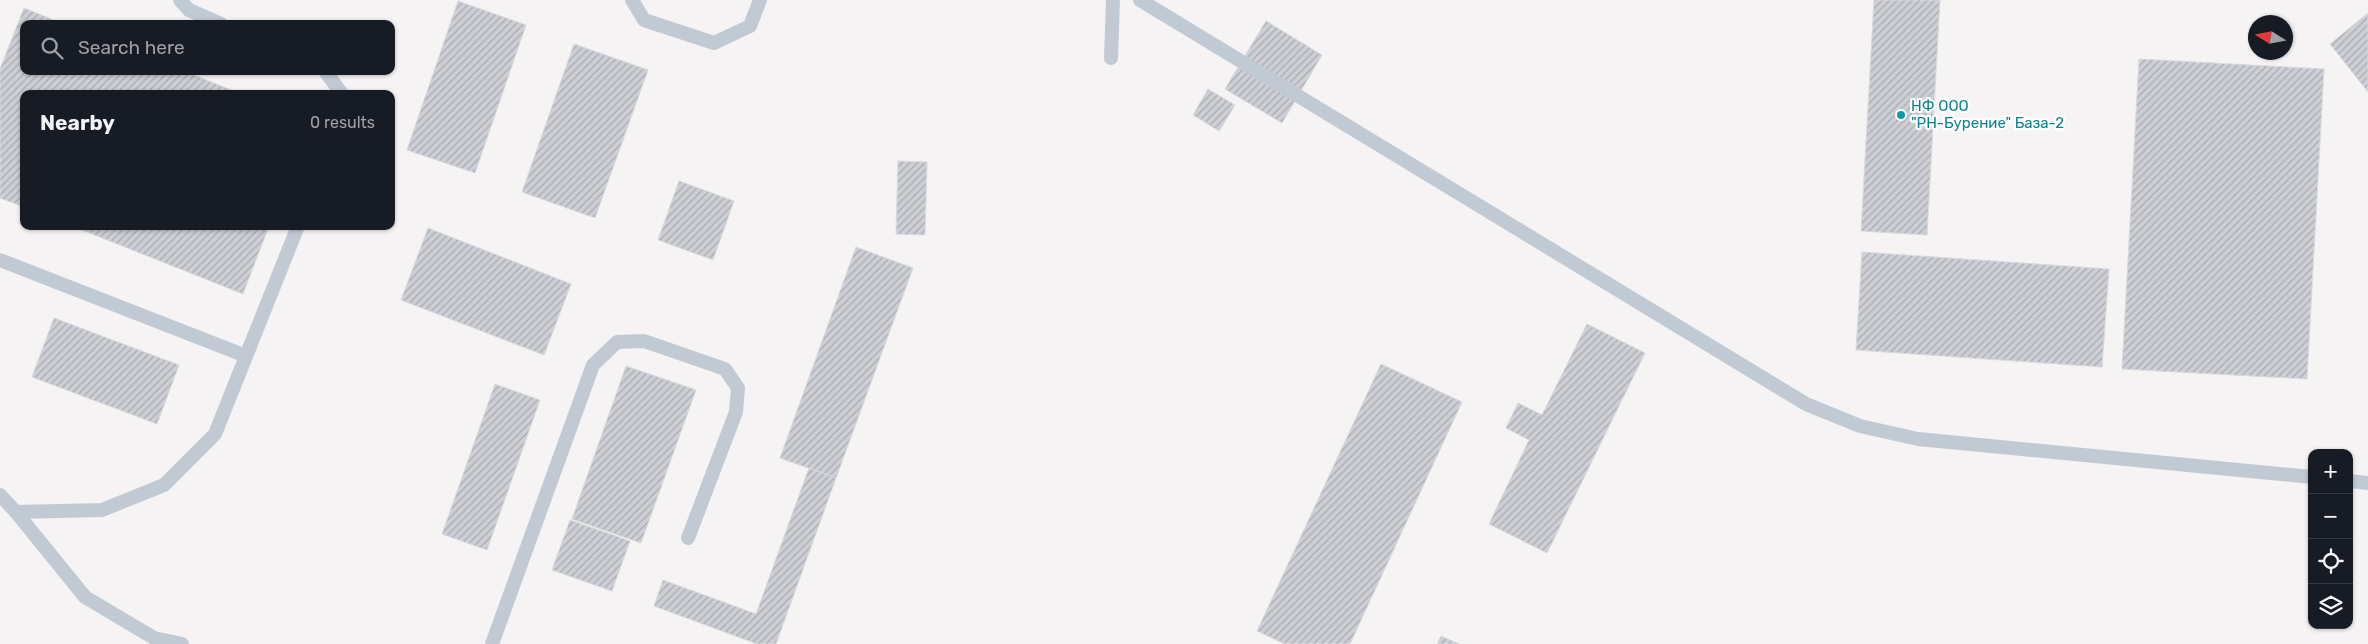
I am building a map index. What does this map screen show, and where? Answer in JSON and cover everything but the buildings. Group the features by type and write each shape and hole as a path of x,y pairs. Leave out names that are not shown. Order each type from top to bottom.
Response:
{"lane":[{"path":"180,0 189,10 212,20"},
{"path":"632,0 644,20 714,43 750,26 760,0"},
{"path":"1112,58 1113,0"},
{"path":"1140,0 1806,404 1860,426 1918,439 2308,477"},
{"path":"328,75 339,90"},
{"path":"16,512 102,510 164,484 215,434 296,230"},
{"path":"0,260 246,356"},
{"path":"492,644 592,364 617,342 644,341 725,369 738,388 736,412 688,538"},
{"path":"2353,481 2368,483"},
{"path":"0,494 85,597 153,641 182,644"}],"place":[{"name":"НФ ООО \"РН-Бурение\" База-2","path":"1901,115"}]}
